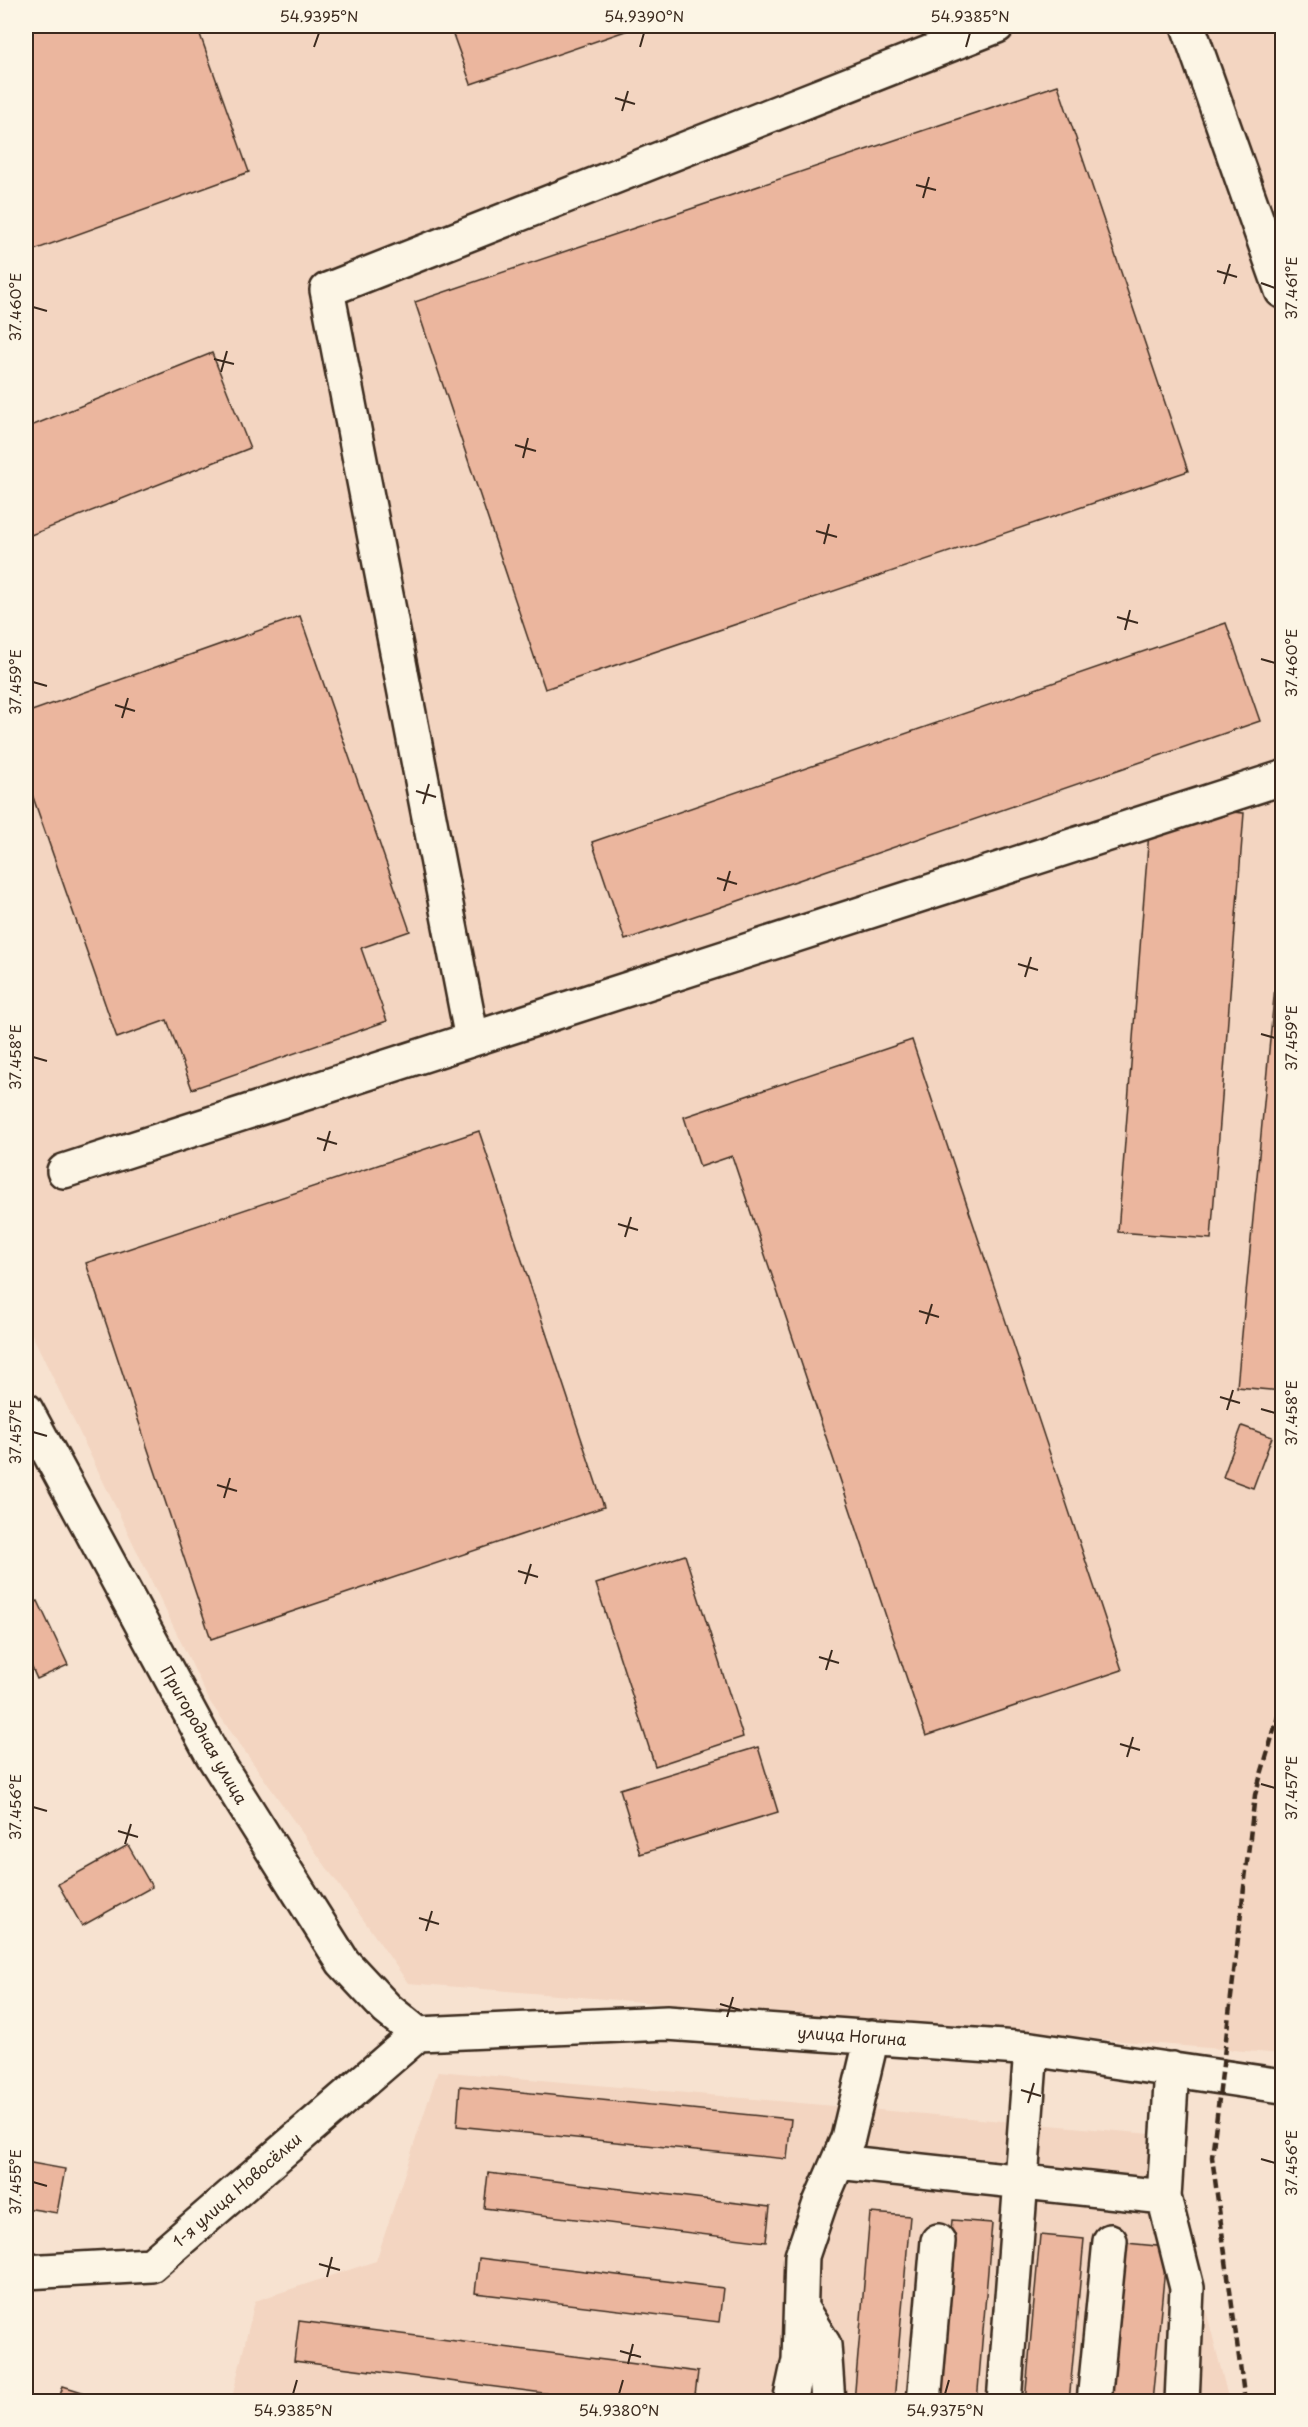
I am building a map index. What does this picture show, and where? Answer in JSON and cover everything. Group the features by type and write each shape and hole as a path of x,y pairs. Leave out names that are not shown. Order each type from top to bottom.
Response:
{"street":[{"path":"472,1039 327,290 997,26"},
{"path":"1188,26 1282,291"},
{"path":"64,1171 1282,778"},
{"name":"Пригородная улица","path":"26,1410 212,1754 344,1962 387,2009 418,2034"},
{"name":"улица Ногина","path":"418,2034 667,2023 1031,2049 1282,2086"},
{"name":"1-я улица Новосёлки","path":"26,2272 151,2265 418,2034"},
{"path":"790,2402 799,2360 802,2256 820,2203 848,2138 872,2037"},
{"path":"1004,2402 1031,2049"},
{"path":"1172,2069 1164,2197 1188,2288 1182,2402"},
{"path":"838,2162 1164,2197"},
{"path":"924,2402 939,2241"},
{"path":"1094,2402 1110,2241"},
{"path":"801,2308 824,2345 828,2402"}],"shaded area":[{"path":"26,26 1282,26 1282,2054 408,1983 210,1702 26,1322"},
{"path":"438,2071 1162,2135 1229,2401 231,2402 255,2301 376,2261"}],"building":[{"path":"26,26 197,26 249,172 26,253"},
{"path":"450,26 640,26 471,84"},
{"path":"1058,85 1188,471 545,689 415,302"},
{"path":"212,353 250,448 26,537 26,428"},
{"path":"300,616 410,931 361,948 387,1021 192,1089 167,1020 117,1038 26,777 26,713"},
{"path":"1226,623 1260,721 625,940 592,842"},
{"path":"1151,806 1244,813 1211,1239 1118,1232"},
{"path":"1282,913 1282,1391 1237,1387"},
{"path":"912,1040 1122,1670 926,1736 732,1156 700,1167 684,1117"},
{"path":"479,1131 604,1507 211,1639 86,1263"},
{"path":"1242,1426 1272,1437 1253,1488 1223,1477"},
{"path":"685,1555 743,1737 655,1766 596,1584"},
{"path":"38,1601 68,1665 37,1679 26,1654 26,1606"},
{"path":"758,1747 778,1812 640,1854 620,1789"},
{"path":"128,1845 152,1887 82,1926 58,1884"},
{"path":"460,2086 791,2119 787,2159 457,2126"},
{"path":"26,2162 65,2169 57,2213 26,2208"},
{"path":"488,2173 770,2207 766,2242 484,2208"},
{"path":"870,2213 910,2216 894,2402 854,2402"},
{"path":"952,2220 992,2223 977,2402 937,2402"},
{"path":"1040,2235 1084,2239 1069,2402 1025,2402"},
{"path":"1126,2243 1167,2247 1152,2402 1110,2402"},
{"path":"479,2258 723,2288 719,2322 475,2293"},
{"path":"299,2321 698,2372 694,2402 613,2402 294,2361"},
{"path":"63,2386 114,2402 58,2402"}],"railway":[{"path":"1245,2402 1212,2157 1255,1795 1282,1703"}]}
